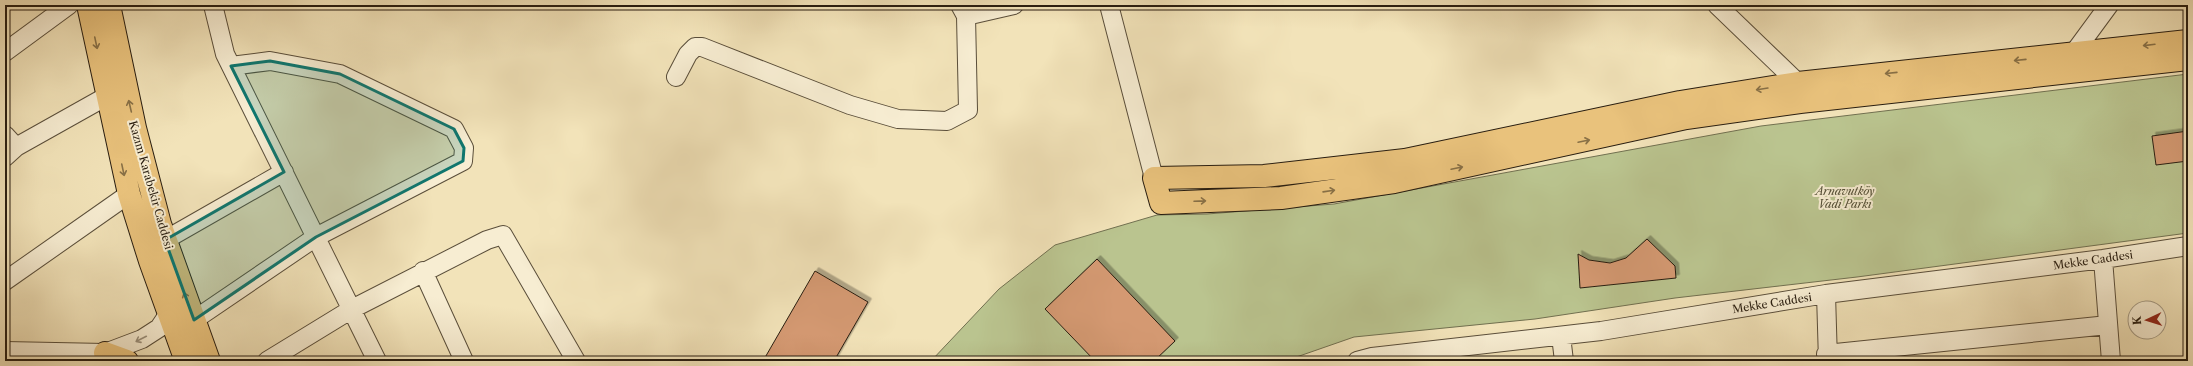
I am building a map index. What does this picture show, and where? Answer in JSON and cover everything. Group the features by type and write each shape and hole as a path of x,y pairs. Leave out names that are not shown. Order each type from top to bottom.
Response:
{"main road":[{"name":"Kazım Karabekir Caddesi","path":"88,5 130,194 186,361"},
{"name":"Kazım Karabekir Caddesi","path":"109,5 135,128 166,240 208,361"},
{"path":"2188,41 2073,54 1799,93 1394,182 1281,198 1161,203 1154,178 1264,176 1405,160 1680,102 1799,93 2188,59"},
{"path":"105,353 127,361"}],"street":[{"path":"5,52 69,5"},
{"path":"213,5 225,54 377,361"},
{"path":"676,77 688,54 695,47 702,47 856,107 898,119 947,122 968,110 963,11 1014,5"},
{"path":"1109,5 1154,178"},
{"path":"1717,5 1799,93"},
{"path":"2073,54 2108,5"},
{"path":"194,320 316,237 463,161 464,148 454,128 340,74 270,61 231,66"},
{"path":"9,146 107,96"},
{"path":"166,240 284,172"},
{"path":"5,281 130,194"},
{"path":"267,361 352,309 423,271 487,240 503,235 576,361"},
{"name":"Mekke Caddesi","path":"1357,361 1372,357 1609,330 1826,294 2103,259 2188,246"},
{"path":"2103,259 2111,361"},
{"path":"423,271 464,361"},
{"path":"1826,294 1827,358 2108,325"},
{"path":"5,351 105,353 142,339 159,328 169,313"},
{"path":"1562,336 1564,361"}],"highlighted area":[{"path":"270,61 340,74 454,129 464,148 463,161 316,237 194,320 165,240 284,172 231,66"}],"green space":[{"name":"Arnavutköy Vadi Parkı","path":"2188,74 2188,233 1857,277 1675,298 1535,319 1354,337 1285,361 931,361 999,289 1055,245 1157,215 1207,214 1334,204 1761,126"}],"building":[{"path":"2188,131 2188,161 2156,165 2152,136"},
{"path":"1647,239 1675,266 1676,278 1580,288 1578,254 1589,260 1610,263 1626,258"},
{"path":"1097,259 1175,341 1154,361 1095,361 1045,309"},
{"path":"815,271 868,302 834,361 763,361"}]}
